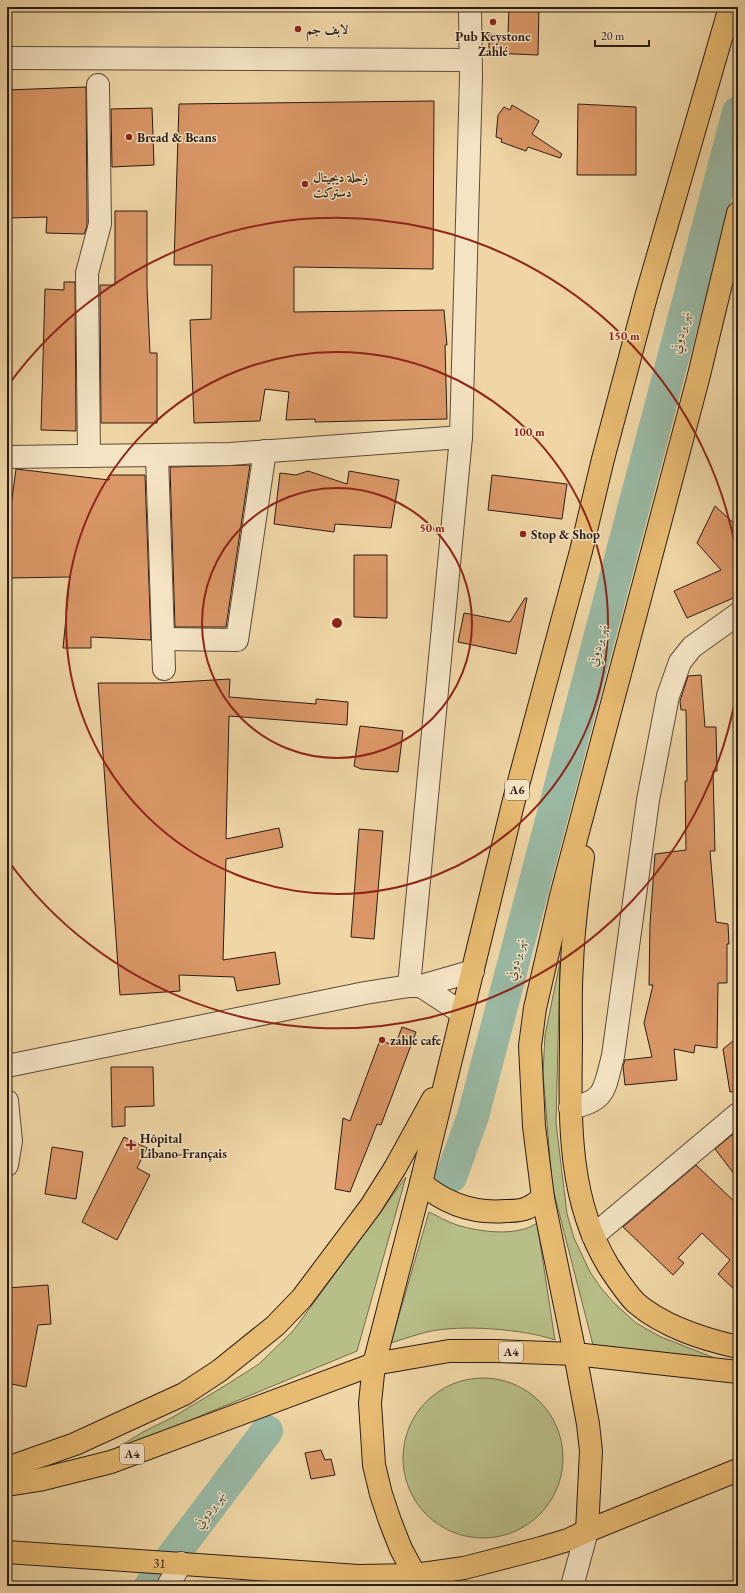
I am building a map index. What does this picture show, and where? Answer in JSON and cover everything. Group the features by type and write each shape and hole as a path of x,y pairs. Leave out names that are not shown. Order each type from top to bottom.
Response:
{"highway":[{"name":"A6","path":"417,1581 401,1549 390,1521 381,1494 374,1465 370,1403 374,1364 421,1183 514,800 581,551 603,459 646,297 730,7"},
{"path":"587,1531 591,1451 588,1424 543,1198 534,1126 530,1046 543,972 561,896 698,379 738,213"},
{"path":"581,821 583,853 572,965 570,1108 573,1158 580,1196 593,1236 601,1254 616,1279 636,1302 653,1315 693,1334 738,1347"},
{"path":"7,1468 75,1444 184,1394 219,1371 275,1326 302,1298 371,1206 395,1168 435,1096 453,1050"},
{"path":"421,1183 436,1195 459,1206 491,1212 529,1208 543,1198"},
{"name":"A4","path":"7,1485 39,1480 111,1462 374,1364 449,1352 496,1351 575,1354 738,1372"},
{"name":"31","path":"7,1552 181,1563 417,1581 568,1540 738,1470"}],"street":[{"path":"415,986 461,437 470,7"},
{"path":"7,58 470,60"},
{"path":"89,456 86,273 100,224 98,85"},
{"path":"7,456 230,454 461,437"},
{"path":"163,638 237,640 265,452"},
{"path":"157,455 164,668"},
{"path":"570,1108 593,1102 600,1095 605,1087 613,1056 648,800 668,696 680,662 692,647 738,614"},
{"path":"7,1066 174,1031 415,986 473,970"},
{"path":"415,986 462,1013"},
{"path":"7,1101 11,1141 7,1165"},
{"path":"593,1236 738,1114"},
{"path":"572,1586 587,1531"},
{"path":"168,1586 181,1563"}],"green space":[{"path":"7,230 12,230 10,309 7,308"},
{"path":"560,962 556,1123 567,1214 574,1238 590,1272 601,1288 614,1303 636,1323 661,1337 712,1357 728,1367 593,1345 552,1185 543,1073 545,1035"},
{"path":"406,1177 357,1351 104,1456 143,1432 173,1417 259,1364 293,1331"},
{"path":"429,1212 446,1221 476,1230 509,1232 529,1227 537,1223 555,1340 526,1333 491,1329 456,1328 427,1332 391,1343"},
{"path":"483,1378 514,1384 534,1396 545,1407 557,1427 563,1458 557,1489 545,1509 534,1520 514,1532 483,1538 452,1532 432,1520 421,1509 409,1489 403,1458 409,1427 421,1407 432,1396 452,1384"}],"building":[{"path":"509,7 539,7 538,55 489,53 489,34 508,35"},
{"path":"86,87 87,226 84,234 46,233 47,217 7,218 7,90"},
{"path":"434,101 433,269 294,267 294,312 444,310 447,345 445,345 447,419 315,422 315,419 286,420 289,392 265,389 260,421 194,423 190,320 211,319 212,265 174,265 179,104"},
{"path":"578,104 636,107 636,175 577,175"},
{"path":"512,105 539,121 532,134 562,154 560,158 528,147 526,151 501,142 502,139 496,137 498,115 504,107 510,110"},
{"name":"Bread & Beans","path":"152,108 154,165 112,167 111,109"},
{"path":"115,211 147,211 147,287 150,353 157,353 157,423 101,423 100,285 115,285"},
{"path":"64,282 75,282 76,431 41,430 45,289 64,290"},
{"path":"250,465 226,627 175,627 170,467"},
{"path":"16,469 109,480 109,475 145,475 151,640 91,637 91,648 63,648 70,577 7,578 7,536"},
{"path":"308,471 347,484 349,471 399,480 391,528 335,524 334,532 274,524 280,473 296,475"},
{"path":"492,475 567,484 562,519 488,510"},
{"path":"715,506 738,527 738,596 687,618 674,591 721,570 697,543"},
{"path":"354,555 387,555 387,618 354,617"},
{"path":"525,598 527,598 516,654 458,642 464,613 510,622"},
{"path":"701,675 705,727 716,727 717,771 713,771 715,851 710,851 716,922 728,924 729,944 727,944 727,983 718,983 717,1048 695,1045 694,1053 674,1049 677,1080 625,1085 623,1066 625,1060 652,1057 644,1023 653,985 649,985 650,924 655,854 686,850 686,710 681,710 680,701 688,676"},
{"path":"230,679 229,697 316,704 316,699 348,702 347,725 229,716 226,839 279,828 283,847 226,859 223,960 275,952 280,984 237,991 234,977 179,975 180,991 120,995 98,683 162,683"},
{"path":"360,726 403,731 398,772 361,769 354,766"},
{"path":"359,829 383,831 374,939 351,937"},
{"path":"402,1027 416,1032 381,1125 377,1124 350,1192 335,1189 343,1118 350,1121 380,1040 395,1046"},
{"path":"738,1037 738,1091 730,1092 723,1049"},
{"path":"111,1067 153,1067 154,1106 125,1107 125,1126 112,1127"},
{"path":"738,1130 738,1179 715,1149"},
{"path":"124,1137 147,1148 137,1168 150,1175 117,1240 82,1222"},
{"path":"52,1147 83,1152 76,1199 45,1194"},
{"path":"696,1165 738,1205 738,1293 718,1274 730,1260 702,1233 678,1258 684,1263 673,1275 623,1227"},
{"path":"48,1285 51,1324 38,1325 26,1387 7,1383 7,1288"},
{"path":"321,1450 325,1460 331,1459 335,1475 311,1479 305,1453"}],"waterway":[{"name":"نهر بردوني","path":"451,1177 473,1116 738,112"},
{"name":"نهر بردوني","path":"150,1586 267,1431"}],"place":[{"name":"Pub Keystone Zahlé","path":"493,22"},
{"name":"لابف جم","path":"298,29"},
{"name":"Bread & Beans","path":"129,137"},
{"name":"زحلة ديجيتال دستركت","path":"305,184"},
{"name":"Stop & Shop","path":"523,534"},
{"name":"zahle cafe","path":"382,1040"},
{"name":"Hôpital Libano-Français","path":"131,1145"}]}
